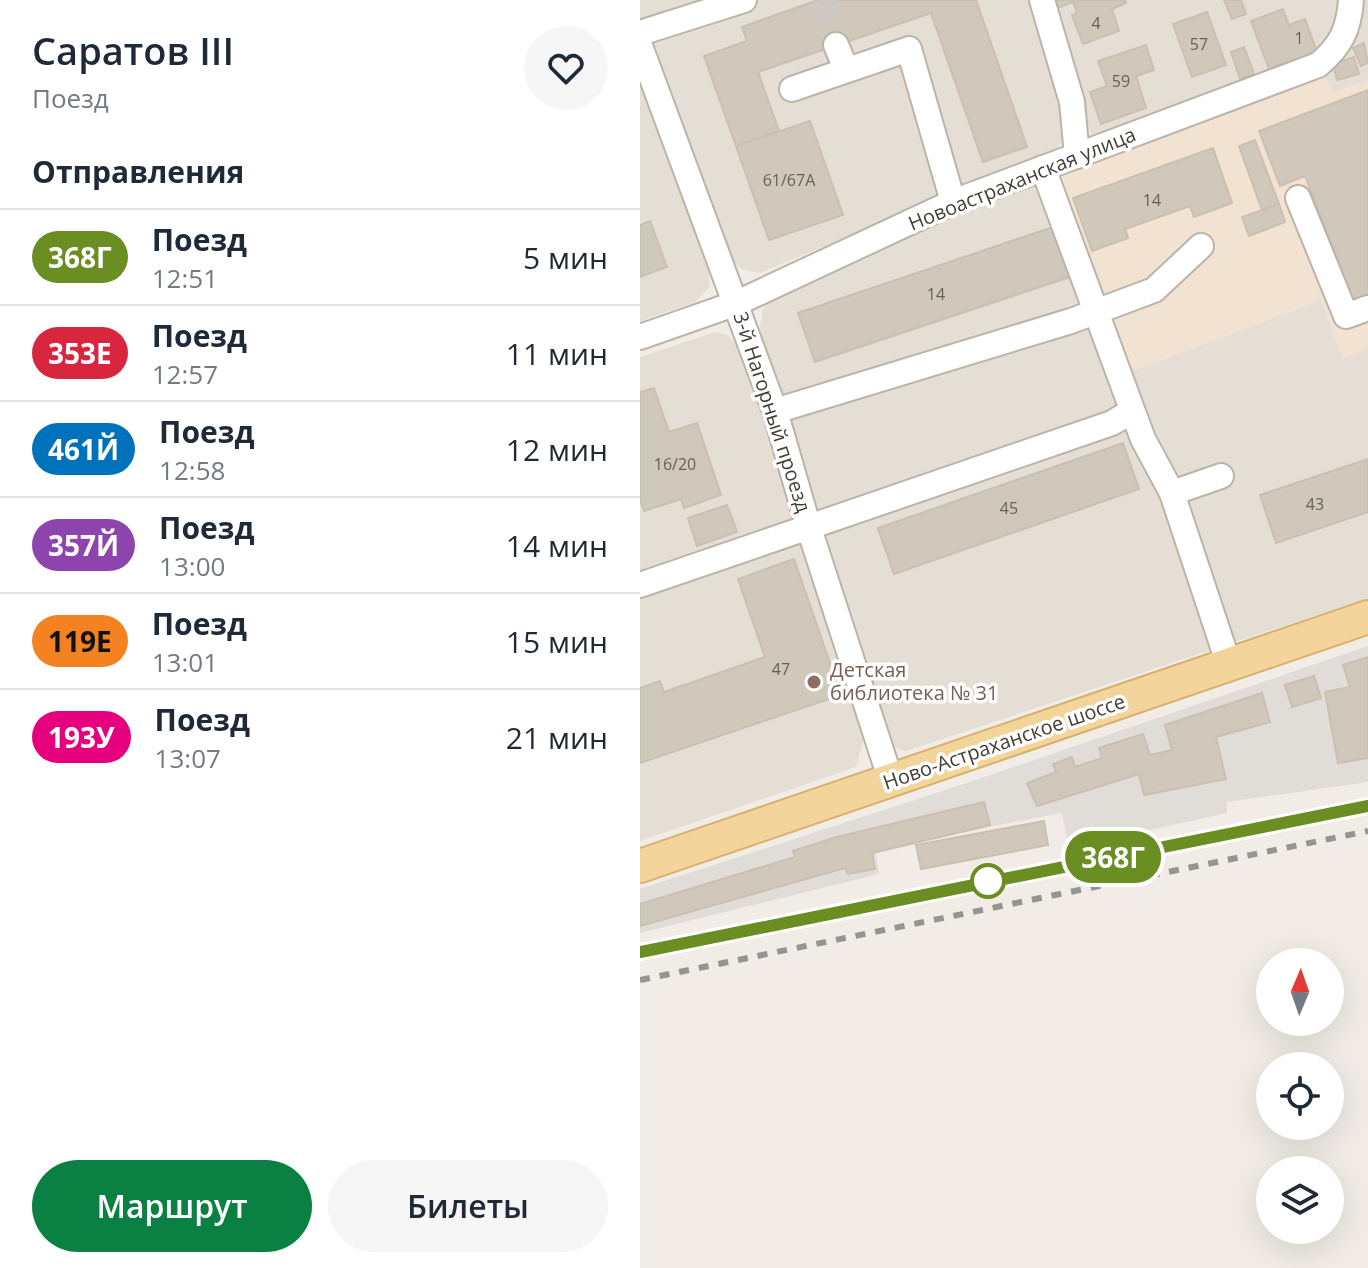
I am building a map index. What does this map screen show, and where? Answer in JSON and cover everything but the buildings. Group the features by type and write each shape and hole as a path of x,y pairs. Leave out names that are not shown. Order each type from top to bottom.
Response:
{"main road":[{"name":"Ново-Астраханское шоссе","path":"640,866 1228,662 1368,617"}],"street":[{"path":"640,33 744,0"},
{"path":"1042,0 1072,102 1077,156"},
{"name":"Новоастраханская улица","path":"640,337 737,303 953,202 1318,65 1336,50 1349,25 1351,0"},
{"path":"836,45 846,69"},
{"name":"3-й Нагорный проезд","path":"640,46 775,411 808,525 891,781"},
{"path":"792,89 909,49 953,202"},
{"path":"1043,168 1132,411 1172,493 1228,662"},
{"path":"1298,198 1346,316 1368,308"},
{"path":"775,411 1096,312 1154,290 1201,246"},
{"path":"640,585 1112,423 1132,411"},
{"path":"1172,493 1221,476"}],"shaded area":[{"path":"640,0 1030,0 1064,111 1063,140 1052,156 942,197 760,273 744,270 729,259 640,22"},
{"path":"1048,0 1368,0 1368,80 1332,93 1317,57 1091,135"},
{"path":"640,72 709,270 709,288 695,302 640,321"},
{"path":"1323,73 1333,93 1368,80 1368,349 1343,359 1321,300 1130,372 1058,172"},
{"path":"1058,172 1130,372 1321,300 1343,358 1368,349 1368,598 906,751 893,747 881,731 811,511 759,333 763,310 772,296 947,211"},
{"path":"715,332 728,335 743,352 864,737 856,767 640,841 640,357"},
{"path":"1368,646 1368,782 1227,802 1227,813 1069,848 1062,813 993,826 876,853 879,874 640,933 640,889 967,783"}],"tunnel":[{"path":"822,0 836,45"}],"railway":[{"path":"640,952 1368,806"},
{"path":"640,980 1368,831"}],"train":[{"name":"368Г","path":"640,952 1368,806"}],"place":[{"name":"Детская библиотека № 31","path":"814,682"}]}
